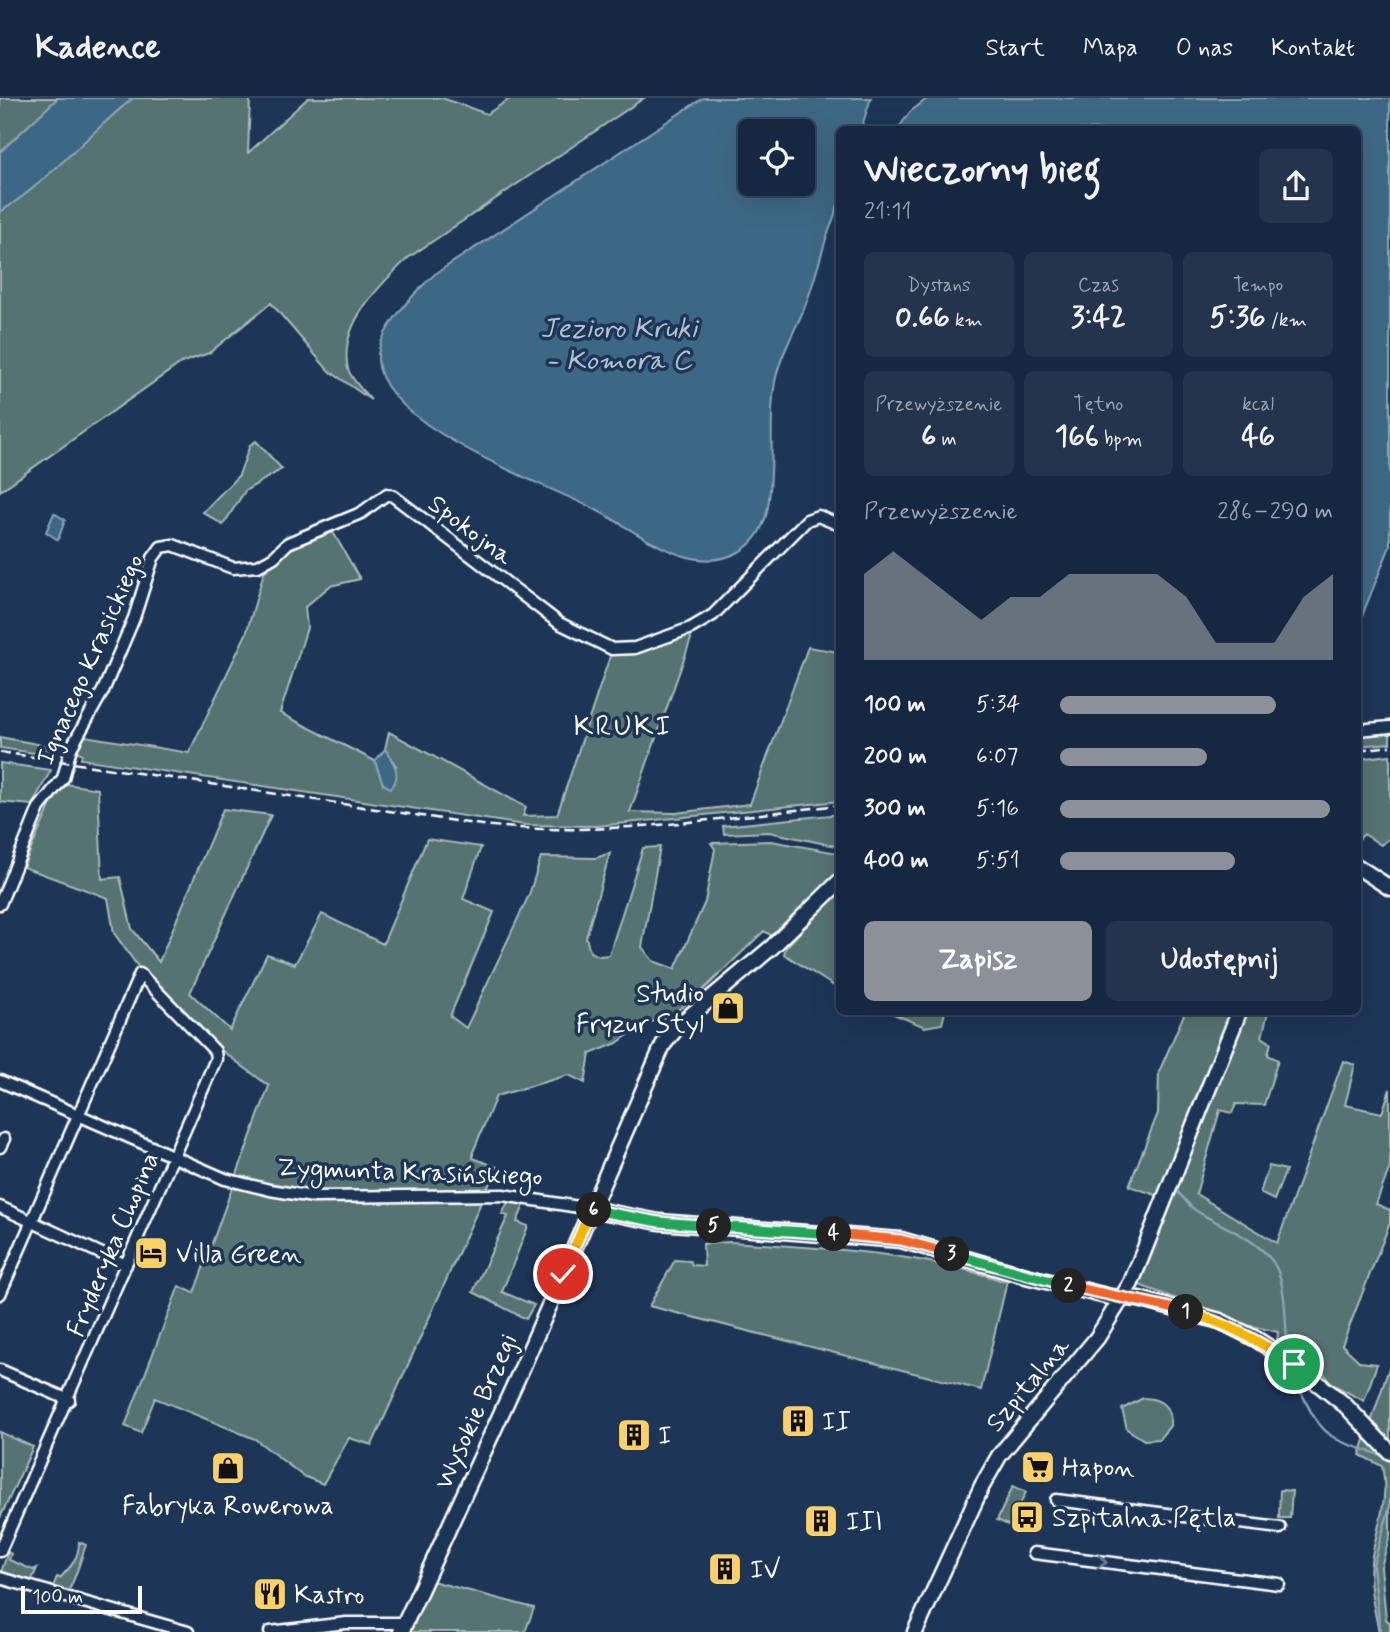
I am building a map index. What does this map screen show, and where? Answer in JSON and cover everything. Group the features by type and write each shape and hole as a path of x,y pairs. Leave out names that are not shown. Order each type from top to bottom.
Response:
{"street":[{"name":"Spokojna","path":"356,515 387,494 393,496 559,623 611,649 635,648 691,628 713,614 807,520 818,516 836,523"},
{"name":"Ignacego Krasickiego","path":"0,904 39,808 63,778 71,748 103,691 134,618 153,558 161,547 173,545 233,568 258,566 303,534 356,515"},
{"path":"1361,730 1390,727"},
{"path":"1361,869 1390,888"},
{"name":"Wysokie Brzegi","path":"403,1627 655,1061 671,1034 772,947 836,885"},
{"name":"Fryderyka Chopina","path":"0,1552 69,1400 216,1054 140,974 77,1114"},
{"name":"Szpitalna","path":"915,1632 982,1486 999,1456 1097,1338 1123,1298 1238,1015"},
{"name":"Zygmunta Krasińskiego","path":"0,1081 172,1157 239,1183 302,1195 503,1195 659,1222 901,1240 1022,1275 1123,1298 1139,1299 1220,1321 1256,1339 1294,1364 1345,1405 1390,1452"},
{"path":"0,1294 77,1114"},
{"path":"0,1207 126,1265"},
{"path":"0,1370 69,1400"},
{"path":"1056,1500 1280,1528"},
{"path":"1034,1553 1279,1584"},
{"path":"0,1578 188,1632"},
{"path":"270,1632 346,1623 403,1627"}],"green space":[{"path":"0,98 58,98 0,152"},
{"path":"133,98 250,98 248,153 308,98 442,98 487,114 511,98 644,98 408,258 385,281 355,322 347,353 350,373 371,400 328,370 271,303 209,353 181,363 0,491 0,212 35,186"},
{"path":"256,441 282,469 245,491 223,525 203,512 239,475 250,445"},
{"path":"333,532 360,579 330,586 305,607 307,628 280,713 375,761 383,784 396,766 385,749 389,732 526,807 523,816 557,815 611,653 690,633 691,639 630,812 675,813 750,804 808,647 836,651 836,801 597,826 525,825 81,759 82,754 73,749 85,736 189,753 246,634 264,572 290,548"},
{"path":"1390,732 1390,743 1361,746 1361,735"},
{"path":"0,737 58,748 54,756 0,748"},
{"path":"1390,755 1390,838 1381,845 1364,834 1361,837 1361,759"},
{"path":"0,763 51,770 32,805 0,802"},
{"path":"66,784 98,789 102,879 120,877 132,929 159,962 223,809 271,815 190,993 230,1030 267,954 295,964 322,914 383,944 427,839 481,847 463,899 494,912 450,1016 466,1028 529,895 541,857 596,858 610,853 586,937 590,952 599,956 609,955 643,848 660,847 642,947 653,961 675,969 705,902 715,849 711,843 771,841 836,853 836,881 777,939 764,931 695,998 669,1016 642,1025 617,1043 590,1054 585,1083 569,1075 496,1096 473,1158 497,1167 372,1445 349,1438 323,1484 303,1476 255,1439 155,1398 141,1433 125,1426 179,1286 194,1293 269,1086 221,1050 144,975 114,933 108,898 23,867 56,793"},
{"path":"836,814 836,846 769,832 724,834 723,826"},
{"path":"836,895 836,987 784,954 786,947"},
{"path":"896,1015 944,1015 942,1024 925,1027"},
{"path":"1184,1015 1234,1015 1216,1060 1204,1079 1159,1196 1129,1186 1158,1113 1159,1072"},
{"path":"1245,1015 1267,1015 1262,1037 1271,1043 1268,1055 1278,1060 1264,1105 1236,1104 1232,1113 1220,1110 1196,1194 1277,1243 1343,1061 1355,1065 1345,1105 1382,1113 1390,1089 1390,1167 1376,1204 1390,1210 1390,1223 1342,1345 1360,1362 1377,1364 1364,1401 1332,1384 1321,1369 1284,1349 1277,1341 1278,1332 1247,1325 1139,1285"},
{"path":"1269,1166 1286,1170 1274,1200 1260,1193"},
{"path":"508,1202 525,1203 517,1222 528,1226 502,1292 534,1305 526,1319 473,1292 508,1216 502,1214"},
{"path":"730,1242 836,1249 905,1258 1007,1282 981,1390 649,1306 675,1260 704,1266 703,1244"},
{"path":"1390,1365 1390,1535 1381,1567 1386,1619 1390,1623 1390,1632 1379,1632 1370,1571 1383,1503 1384,1479 1382,1466 1360,1455"},
{"path":"1143,1398 1160,1402 1169,1414 1170,1426 1159,1439 1144,1440 1127,1429 1122,1409"},
{"path":"0,1432 33,1447 0,1518"},
{"path":"1013,1486 1026,1492 1010,1526 997,1520"},
{"path":"1280,1490 1292,1491 1290,1518 1279,1518"},
{"path":"79,1542 86,1545 70,1589 67,1593 52,1589 57,1577 60,1578 74,1561"},
{"path":"8,1552 11,1554 9,1560 33,1570 37,1568 31,1582 1,1572"},
{"path":"432,1581 534,1608 525,1632 407,1632"}],"water":[{"path":"58,98 133,98 35,186 0,212 0,152"},
{"name":"Jezioro Kruki - Komora C","path":"703,98 871,98 862,126 836,126 836,210 807,301 777,373 772,410 768,507 756,537 739,552 721,559 702,560 666,549 598,511 507,469 435,430 406,408 386,385 378,360 383,337 398,313 435,274"},
{"path":"928,98 1390,98 1390,546 1361,618 1361,126 900,126 910,112"},
{"path":"54,513 65,520 58,540 46,532"},
{"path":"385,749 394,763 396,773 395,783 391,788 383,784 375,761"}],"waterway":[{"path":"1177,1191 1195,1210 1255,1244 1273,1263 1279,1274 1283,1294 1288,1354"},
{"path":"1292,1371 1315,1419 1329,1434 1344,1443 1390,1459"},
{"path":"1380,1629 1373,1565 1390,1506"}],"railway":[{"path":"1361,750 1390,746"},
{"path":"0,752 474,824 520,828 657,825 836,805"}],"place":[{"name":"Studio Fryzur Styl","path":"728,1008"},
{"name":"Villa Green","path":"151,1253"},
{"name":"II","path":"798,1421"},
{"name":"I","path":"634,1435"},
{"name":"Hapon","path":"1038,1467"},
{"name":"Fabryka Rowerowa","path":"228,1468"},
{"name":"Szpitalna Pętla","path":"1027,1517"},
{"name":"III","path":"821,1521"},
{"name":"IV","path":"725,1569"},
{"name":"Kastro","path":"270,1594"}],"district":[{"name":"KRUKI","path":"623,725"}],"route":[{"path":"563,1274 591,1209 689,1225 884,1237 1110,1297 1139,1299 1220,1321 1256,1339 1294,1364"}]}
